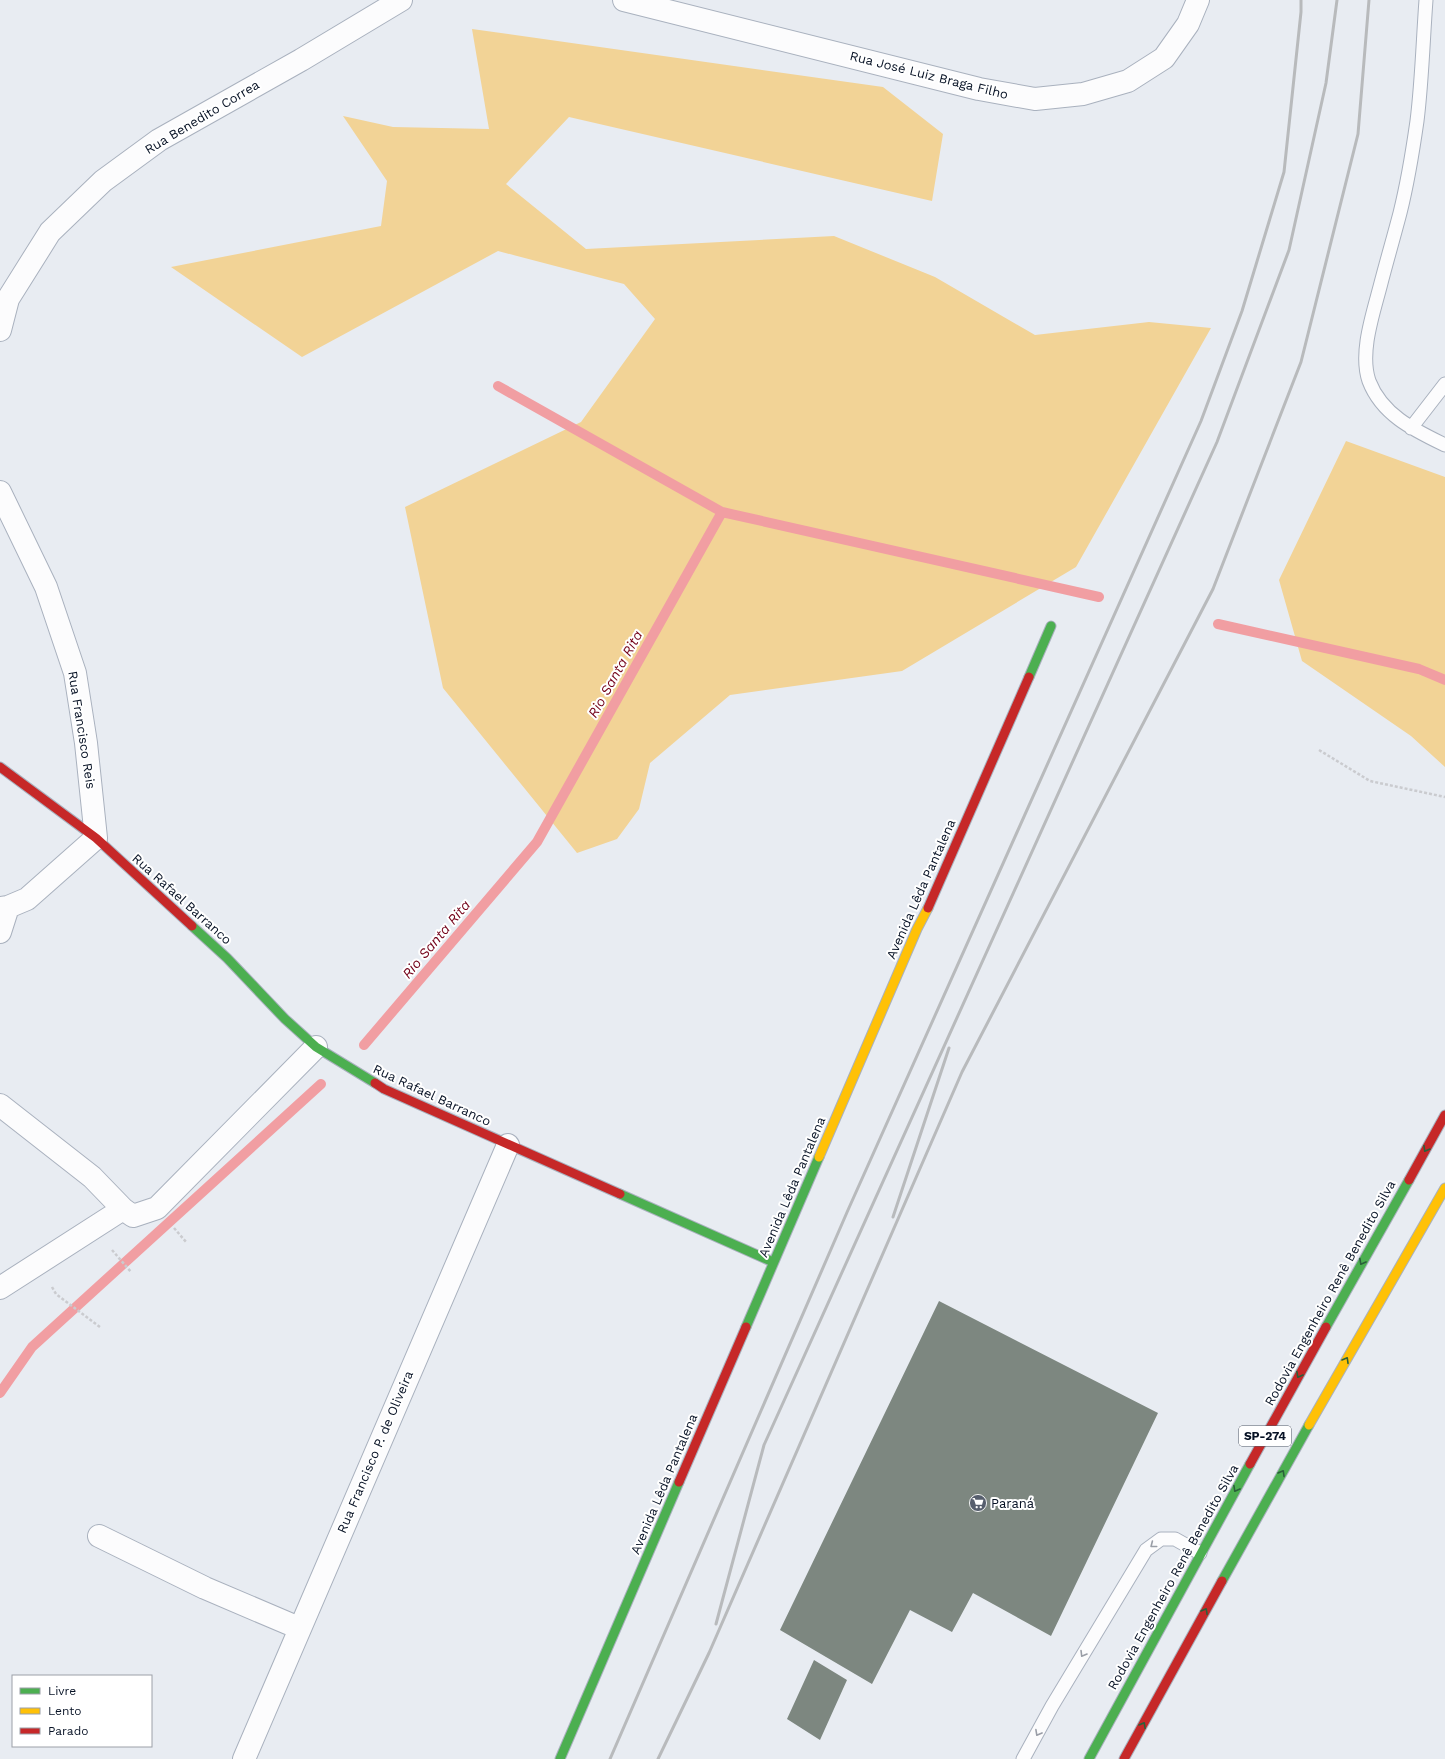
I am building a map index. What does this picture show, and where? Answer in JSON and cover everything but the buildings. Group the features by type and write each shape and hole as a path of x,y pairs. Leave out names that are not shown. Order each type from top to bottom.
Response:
{"street":[{"name":"Rua Benedito Correa","path":"0,330 8,299 50,232 103,181 159,140 301,60 400,0"},
{"name":"Rua José Luiz Braga Filho","path":"624,0 980,89 1035,99 1082,94 1128,81 1164,58 1188,24 1198,0"},
{"name":"Rua Francisco Reis","path":"0,492 46,587 75,673 86,744 96,838"},
{"name":"Avenida Lêda Pantalena","path":"560,1759 917,929 934,895 1051,626"},
{"name":"Rua Rafael Barranco","path":"0,767 96,838 228,958 285,1019 316,1048 384,1089 774,1262"},
{"path":"0,932 4,908 28,899 96,838"},
{"path":"0,1105 92,1177 123,1209 133,1216 157,1208 316,1048"},
{"name":"Rodovia Engenheiro Renê Benedito Silva","path":"1089,1759 1200,1553 1445,1115"},
{"name":"Rua Francisco P. de Oliveira","path":"244,1759 299,1628 508,1145"},
{"name":"SP-274","path":"1124,1759 1274,1487 1417,1234 1445,1188"},
{"path":"0,1288 123,1209"},
{"path":"99,1536 206,1588 299,1628"}],"lane":[{"path":"1426,0 1417,121 1400,211 1368,335 1366,357 1369,380 1377,396 1389,412 1411,428 1445,445"},
{"path":"1411,428 1445,384"},
{"path":"1023,1759 1052,1706 1146,1550 1161,1539 1175,1539 1200,1553"}],"path":[{"path":"1319,750 1370,781 1445,797"},
{"path":"110,1248 131,1272"},
{"path":"56,1294 100,1327"}],"shaded area":[{"path":"472,29 883,87 943,134 932,201 569,117 506,184 586,249 834,236 935,277 1035,335 1149,322 1211,328 1076,567 902,671 730,695 650,763 639,809 617,839 577,853 443,688 405,507 581,422 655,319 624,284 498,251 302,357 171,267 381,226 387,181 343,116 393,127 489,129"},
{"path":"1346,441 1445,477 1445,767 1411,736 1302,661 1279,580"}],"waterway":[{"name":"Rio Santa Rita","path":"364,1045 537,842 722,512 498,386"},
{"path":"722,512 1099,597"},
{"path":"1218,624 1419,669 1445,680"},
{"path":"0,1393 32,1347 321,1084"}],"railway":[{"path":"610,1759 848,1210 1201,421 1242,311 1284,172 1301,0"},
{"path":"716,1624 764,1445 1217,442 1289,250 1326,83 1337,0"},
{"path":"658,1759 709,1653 962,1072 1213,589 1301,362 1358,134 1369,0"},
{"path":"893,1217 949,1048"}],"traffic: fast":[{"path":"1029,677 1051,626"},
{"path":"192,926 227,958 285,1019 316,1047 375,1083"},
{"path":"746,1327 819,1157"},
{"path":"1326,1327 1409,1180"},
{"path":"620,1194 773,1262"},
{"path":"1222,1581 1309,1425"},
{"path":"1089,1759 1250,1464"},
{"path":"560,1759 679,1482"}],"traffic: slow":[{"path":"819,1157 917,929 928,908"},
{"path":"1309,1425 1445,1188"}],"traffic: jam":[{"path":"928,908 1029,677"},
{"path":"0,767 96,838 192,926"},
{"path":"375,1083 384,1089 620,1194"},
{"path":"1409,1180 1445,1115"},
{"path":"679,1482 746,1327"},
{"path":"1250,1464 1326,1327"},
{"path":"1124,1759 1222,1581"}],"place":[{"name":"Paraná","path":"978,1503"}]}
